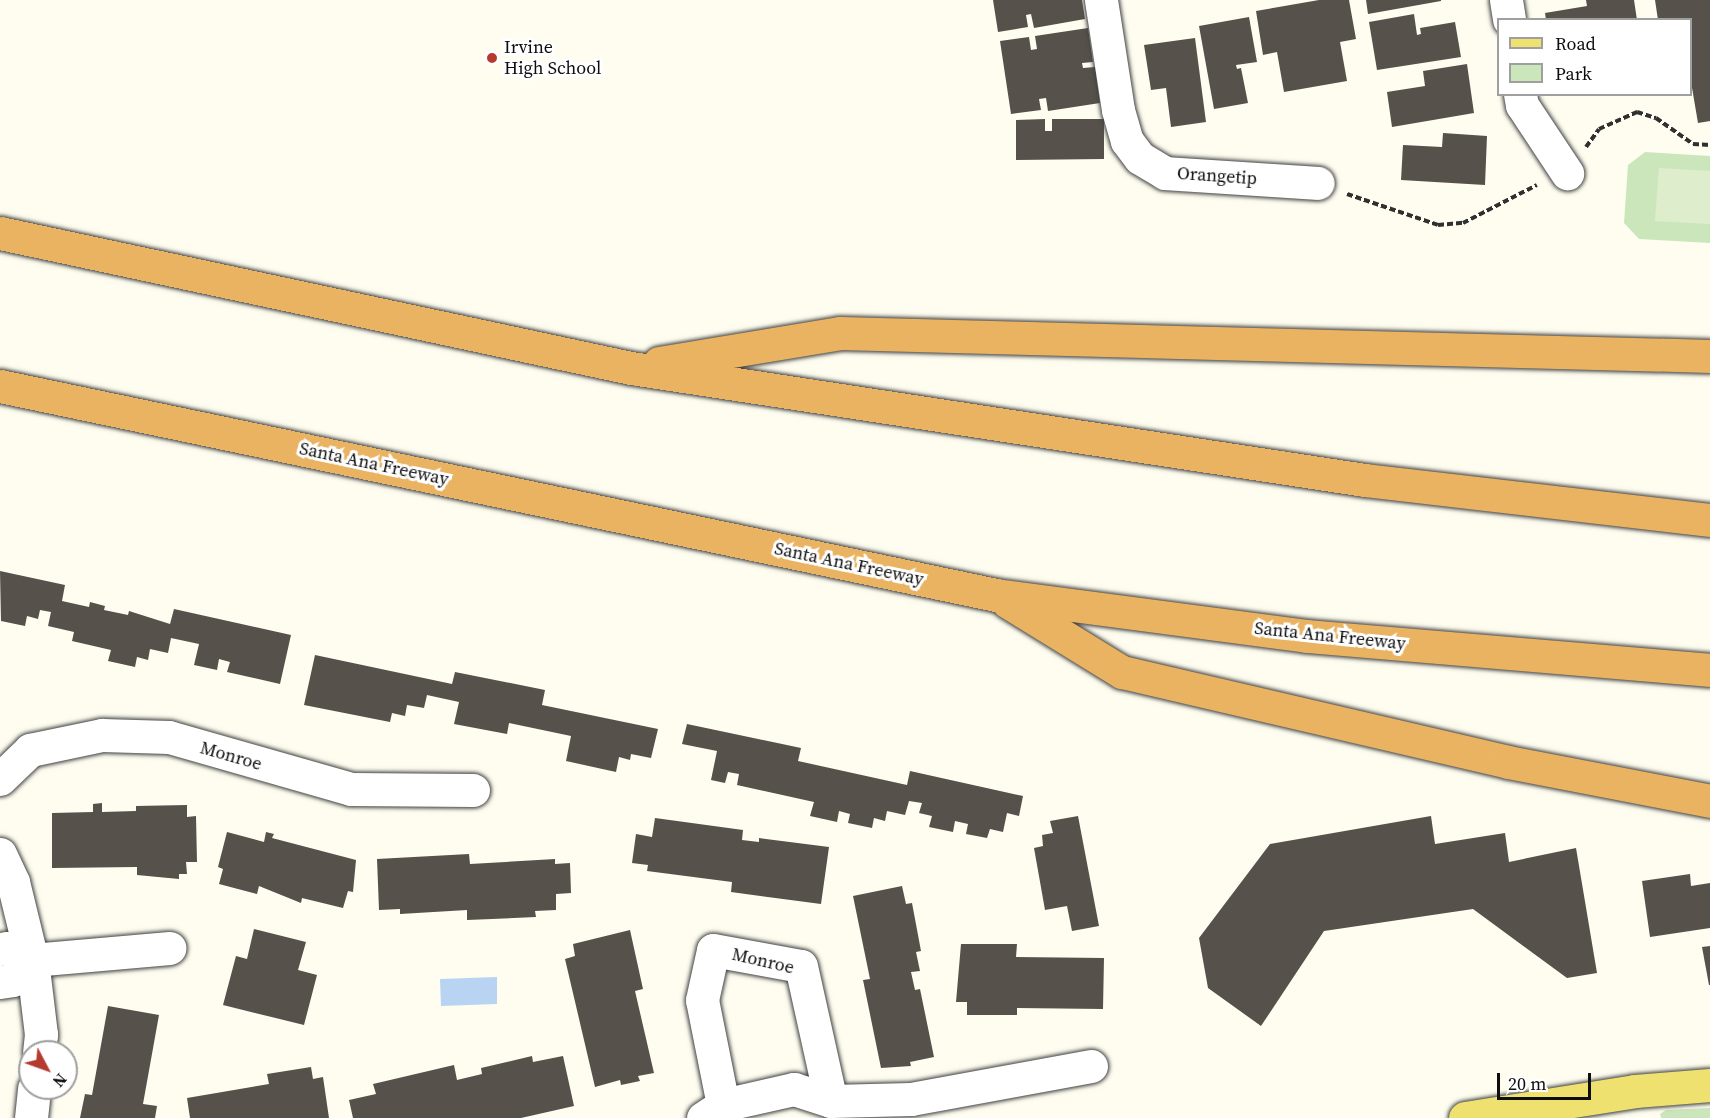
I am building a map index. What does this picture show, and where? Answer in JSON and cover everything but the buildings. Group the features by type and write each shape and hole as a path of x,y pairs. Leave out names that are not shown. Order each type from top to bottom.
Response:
{"highway":[{"path":"0,233 631,368 1365,480 1710,520"},
{"path":"631,368 840,333 1710,356"},
{"name":"Santa Ana Freeway","path":"0,386 996,595 1307,636 1710,670"},
{"path":"996,595 1122,672 1508,762 1710,801"}],"main road":[{"path":"1466,1118 1637,1105 1710,1085"}],"street":[{"name":"Orangetip","path":"1101,0 1118,110 1127,141 1140,158 1165,173 1318,183"},
{"path":"1506,0 1509,18"},
{"path":"1520,96 1522,105 1567,173"},
{"name":"Monroe","path":"0,779 30,750 102,735 169,737 351,789 473,790"},
{"path":"0,854 13,882 32,960 40,1040"},
{"path":"0,949 7,948 32,960 169,948"},
{"name":"Monroe","path":"831,1101 801,966 713,950 702,1000 713,1112 794,1089 831,1101 911,1100 1091,1066"},
{"path":"0,982 12,980 32,960"},
{"path":"31,1118 33,1100"}],"path":[{"path":"1318,183 1438,225 1463,224 1491,212 1517,193 1567,173 1599,129 1637,112 1656,118 1693,144 1710,145"}],"green space":[{"path":"1645,152 1710,156 1710,243 1639,239 1624,223 1628,165"},
{"path":"1659,168 1710,171 1710,224 1655,221"},
{"path":"1710,1108 1710,1118 1661,1118 1660,1114 1666,1110"}],"water":[{"path":"497,977 497,1004 441,1006 440,979"}],"place":[{"name":"Irvine High School","path":"492,58"}]}
